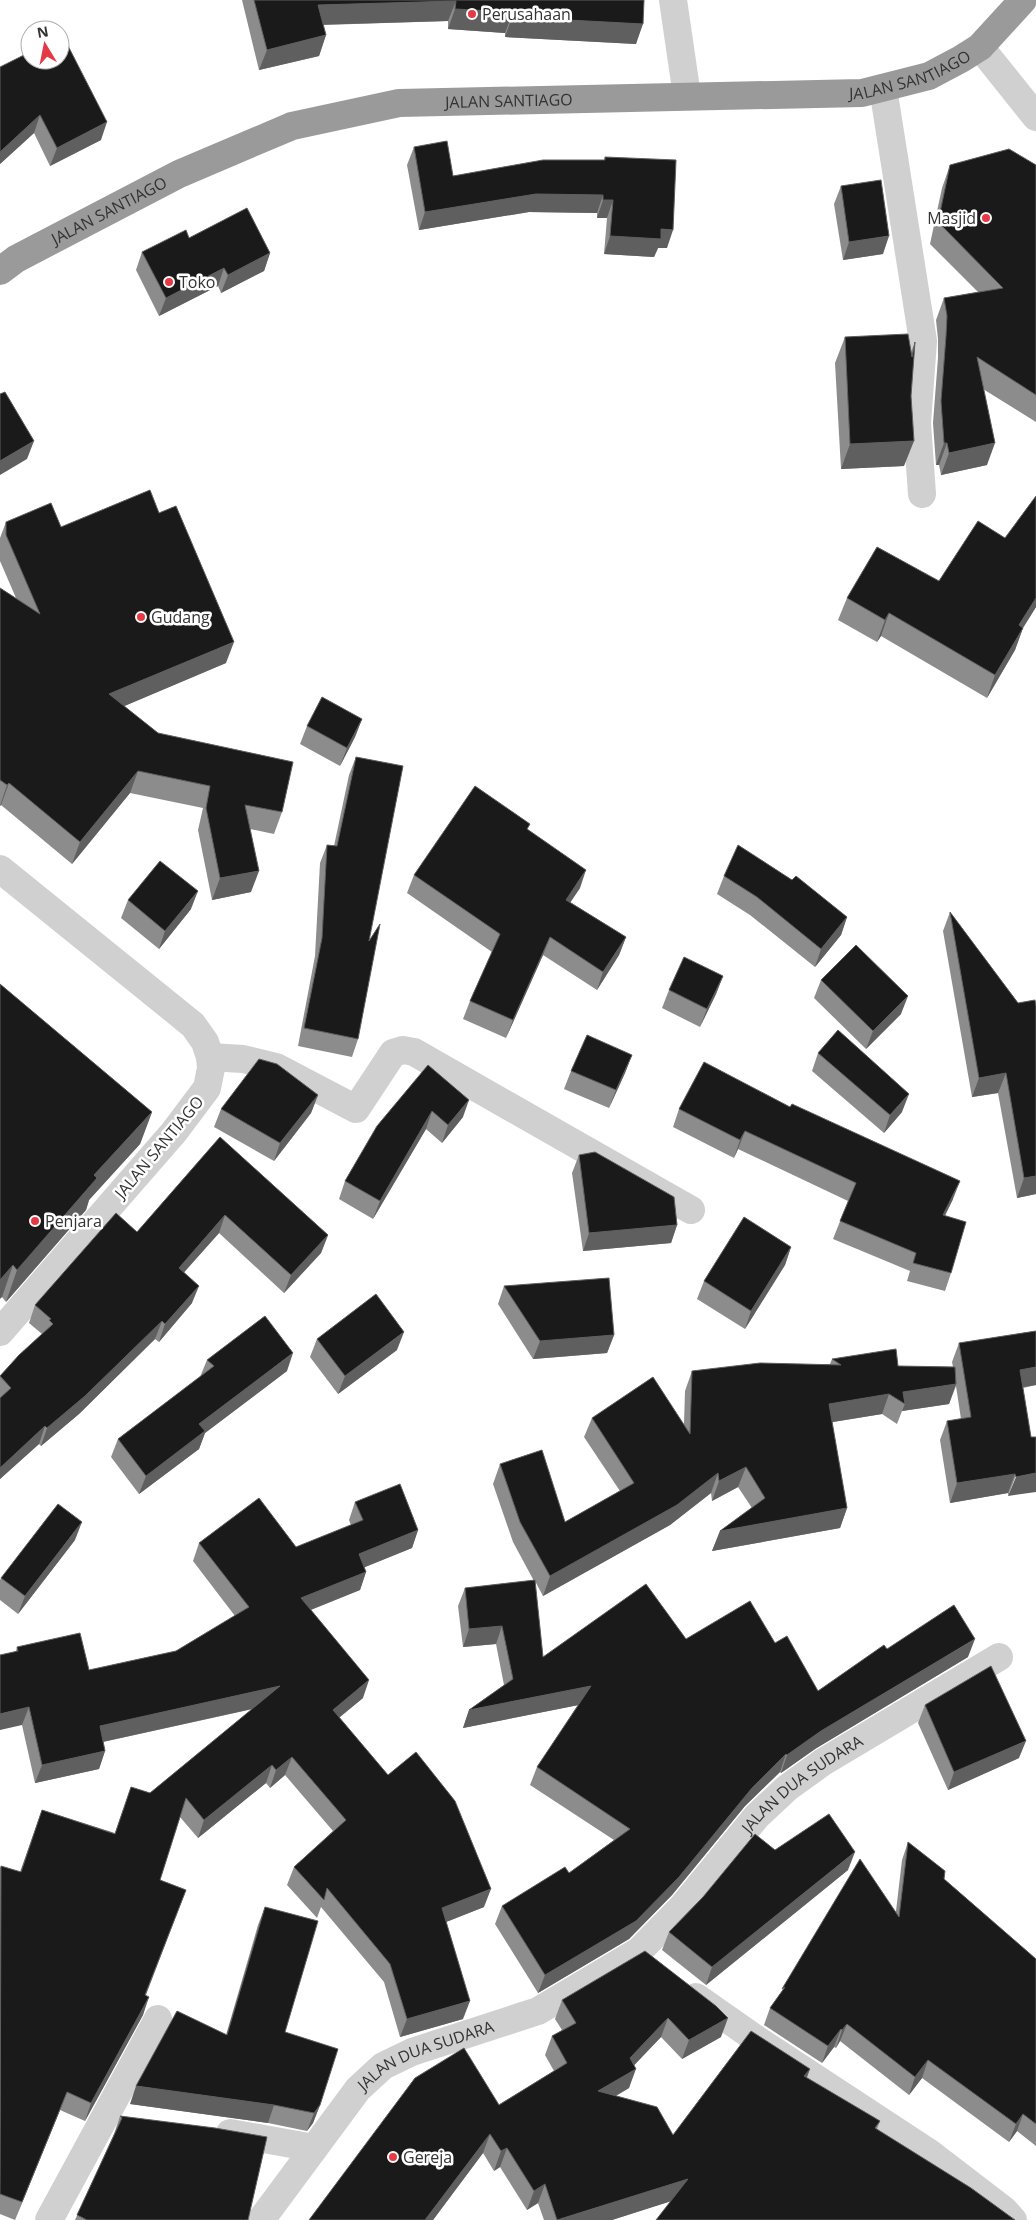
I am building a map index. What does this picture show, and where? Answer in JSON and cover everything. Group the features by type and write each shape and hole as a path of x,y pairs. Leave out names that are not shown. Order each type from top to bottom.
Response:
{"highway":[{"name":"JALAN SANTIAGO","path":"0,271 16,259 180,174 292,126 399,103 862,94 929,76 980,47 1024,0"}],"street":[{"path":"673,0 687,96"},
{"path":"980,47 1036,117"},
{"path":"883,88 923,341 917,423 922,494"},
{"name":"JALAN SANTIAGO","path":"0,868 193,1025 205,1042 211,1068 208,1088 174,1132 0,1332"},
{"path":"210,1057 243,1059 276,1067 356,1109 393,1053 403,1050 414,1052 691,1210"},
{"name":"JALAN DUA SUDARA","path":"262,2220 358,2089 383,2066 412,2052 538,2011 639,1950 684,1905 758,1816 787,1788 823,1762 999,1657"},
{"path":"639,1950 669,1975 756,2039 931,2154 1004,2210 1013,2220"},
{"path":"49,2220 158,2019"},
{"path":"105,2117 134,2120"},
{"path":"201,2128 314,2148"}],"building":[{"path":"254,0 644,0 643,24 512,17 513,12 455,9 456,1 318,5 326,35 267,50"},
{"path":"70,50 107,122 57,148 40,115 0,152 0,67 20,57 20,70 70,70"},
{"path":"447,141 453,176 543,160 605,160 605,157 676,160 673,230 661,229 661,239 610,236 613,200 603,200 603,195 536,194 425,212 414,147"},
{"path":"1009,149 1036,165 1036,395 977,357 995,443 949,453 947,443 944,443 941,401 947,316 944,298 1003,288 938,222 950,165"},
{"path":"881,180 889,236 849,242 841,186"},
{"path":"247,208 270,253 228,275 224,268 166,298 142,252 186,230 189,238"},
{"path":"908,334 912,357 915,342 911,396 914,441 850,444 845,337"},
{"path":"5,392 34,441 0,461 0,394"},
{"path":"150,490 159,513 176,506 234,642 109,694 158,733 293,762 282,812 245,805 259,871 220,878 206,808 210,786 138,771 80,842 9,783 7,785 0,780 0,588 40,614 6,535 6,522 51,503 61,527"},
{"path":"1036,496 1036,598 1019,625 1023,628 995,675 889,613 885,620 847,598 877,547 939,581 978,521 1005,538"},
{"path":"322,697 362,719 347,748 307,726"},
{"path":"356,757 403,766 369,941 380,924 358,1039 304,1028 322,938 327,845 337,846"},
{"path":"475,786 530,824 527,829 586,870 566,900 626,937 603,972 550,937 513,1020 470,1001 500,934 414,875"},
{"path":"738,845 792,880 796,876 847,917 821,949 757,897 724,876"},
{"path":"160,861 198,891 165,931 128,900"},
{"path":"950,912 1018,1003 1035,1000 1036,1176 1024,1178 1006,1073 979,1078"},
{"path":"856,945 908,996 873,1031 821,980"},
{"path":"684,957 723,976 707,1009 669,990"},
{"name":"Penjara","path":"0,984 152,1112 94,1175 97,1178 17,1270 13,1265 0,1280"},
{"path":"838,1030 909,1094 890,1115 818,1053"},
{"path":"587,1035 632,1055 616,1090 571,1071"},
{"path":"259,1059 277,1064 318,1095 280,1143 221,1109"},
{"path":"704,1062 790,1107 792,1104 960,1181 943,1215 966,1222 951,1273 913,1263 916,1253 840,1221 856,1183 745,1131 740,1140 679,1109"},
{"path":"428,1065 469,1100 448,1125 432,1111 380,1201 345,1181 377,1126"},
{"path":"220,1137 328,1235 291,1275 225,1215 179,1268 199,1286 165,1324 162,1321 85,1396 47,1428 45,1426 0,1468 0,1398 11,1388 0,1376 19,1355 53,1324 49,1320 51,1319 35,1305 116,1213 137,1232"},
{"path":"595,1152 674,1197 677,1225 589,1233 579,1155"},
{"path":"744,1217 791,1247 751,1311 704,1281"},
{"path":"609,1278 614,1335 540,1341 504,1286"},
{"path":"376,1294 404,1332 345,1376 317,1339"},
{"path":"265,1316 293,1353 199,1424 205,1431 146,1476 118,1439 214,1366 207,1360"},
{"path":"1036,1331 1036,1367 1020,1370 1031,1437 1036,1437 1036,1473 1016,1477 1015,1474 957,1483 947,1421 971,1417 959,1343"},
{"path":"896,1349 898,1366 955,1367 956,1384 903,1392 905,1404 889,1394 829,1404 847,1508 720,1531 765,1498 746,1467 719,1481 718,1473 677,1505 550,1576 520,1522 500,1464 542,1450 565,1522 634,1483 592,1418 653,1377 690,1434 692,1371 760,1363 841,1365 832,1359"},
{"path":"400,1484 418,1530 359,1554 366,1572 301,1598 369,1680 333,1710 388,1775 416,1752 455,1801 491,1889 442,1908 470,2001 407,2019 390,1964 327,1888 324,1900 294,1867 346,1820 292,1757 276,1770 272,1765 204,1820 186,1798 160,1880 186,1890 145,1995 149,1997 91,2103 67,2092 22,2202 0,2194 1,1866 21,1872 42,1810 115,1834 131,1787 150,1793 280,1686 100,1726 105,1751 42,1765 29,1707 0,1714 0,1655 18,1651 17,1647 80,1633 89,1670 176,1651 249,1607 199,1543 259,1498 296,1547 363,1520 355,1502"},
{"path":"58,1504 82,1522 25,1596 1,1578"},
{"path":"535,1580 543,1657 646,1584 686,1639 750,1601 775,1643 787,1636 818,1691 884,1645 887,1649 954,1605 975,1639 786,1754 752,1788 679,1877 636,1921 545,1975 502,1906 565,1867 569,1873 630,1829 537,1767 591,1686 469,1710 513,1679 502,1626 469,1629 465,1588"},
{"path":"991,1666 1026,1741 954,1772 925,1705"},
{"path":"829,1814 855,1852 712,1967 669,1932 703,1897 755,1834 775,1850"},
{"path":"908,1842 945,1871 944,1879 1036,1959 1036,2124 1023,2114 1016,2124 928,2060 915,2077 847,2024 828,2046 770,2008 785,1987 782,1989 860,1859 899,1917"},
{"path":"265,1907 318,1921 285,2032 338,2049 320,2105 314,2113 274,2105 136,2086 177,2011 227,2035"},
{"path":"645,1951 716,2006 728,2018 689,2040 668,2018 630,2058 636,2069 598,2091 657,2107 673,2135 751,2031 810,2069 804,2076 880,2121 875,2128 971,2188 1015,2220 656,2220 688,2179 557,2220 545,2184 534,2191 507,2148 501,2151 490,2134 425,2220 309,2220 415,2078 464,2048 499,2105 567,2063 552,2036 576,2023 562,2000"},
{"path":"120,2116 215,2128 267,2137 248,2220 87,2220 77,2215 122,2118"}],"place":[{"name":"Perusahaan","path":"472,14"},
{"name":"Masjid","path":"986,218"},
{"name":"Toko","path":"169,282"},
{"name":"Gudang","path":"141,617"},
{"name":"Penjara","path":"35,1221"},
{"name":"Gereja","path":"393,2157"}]}
